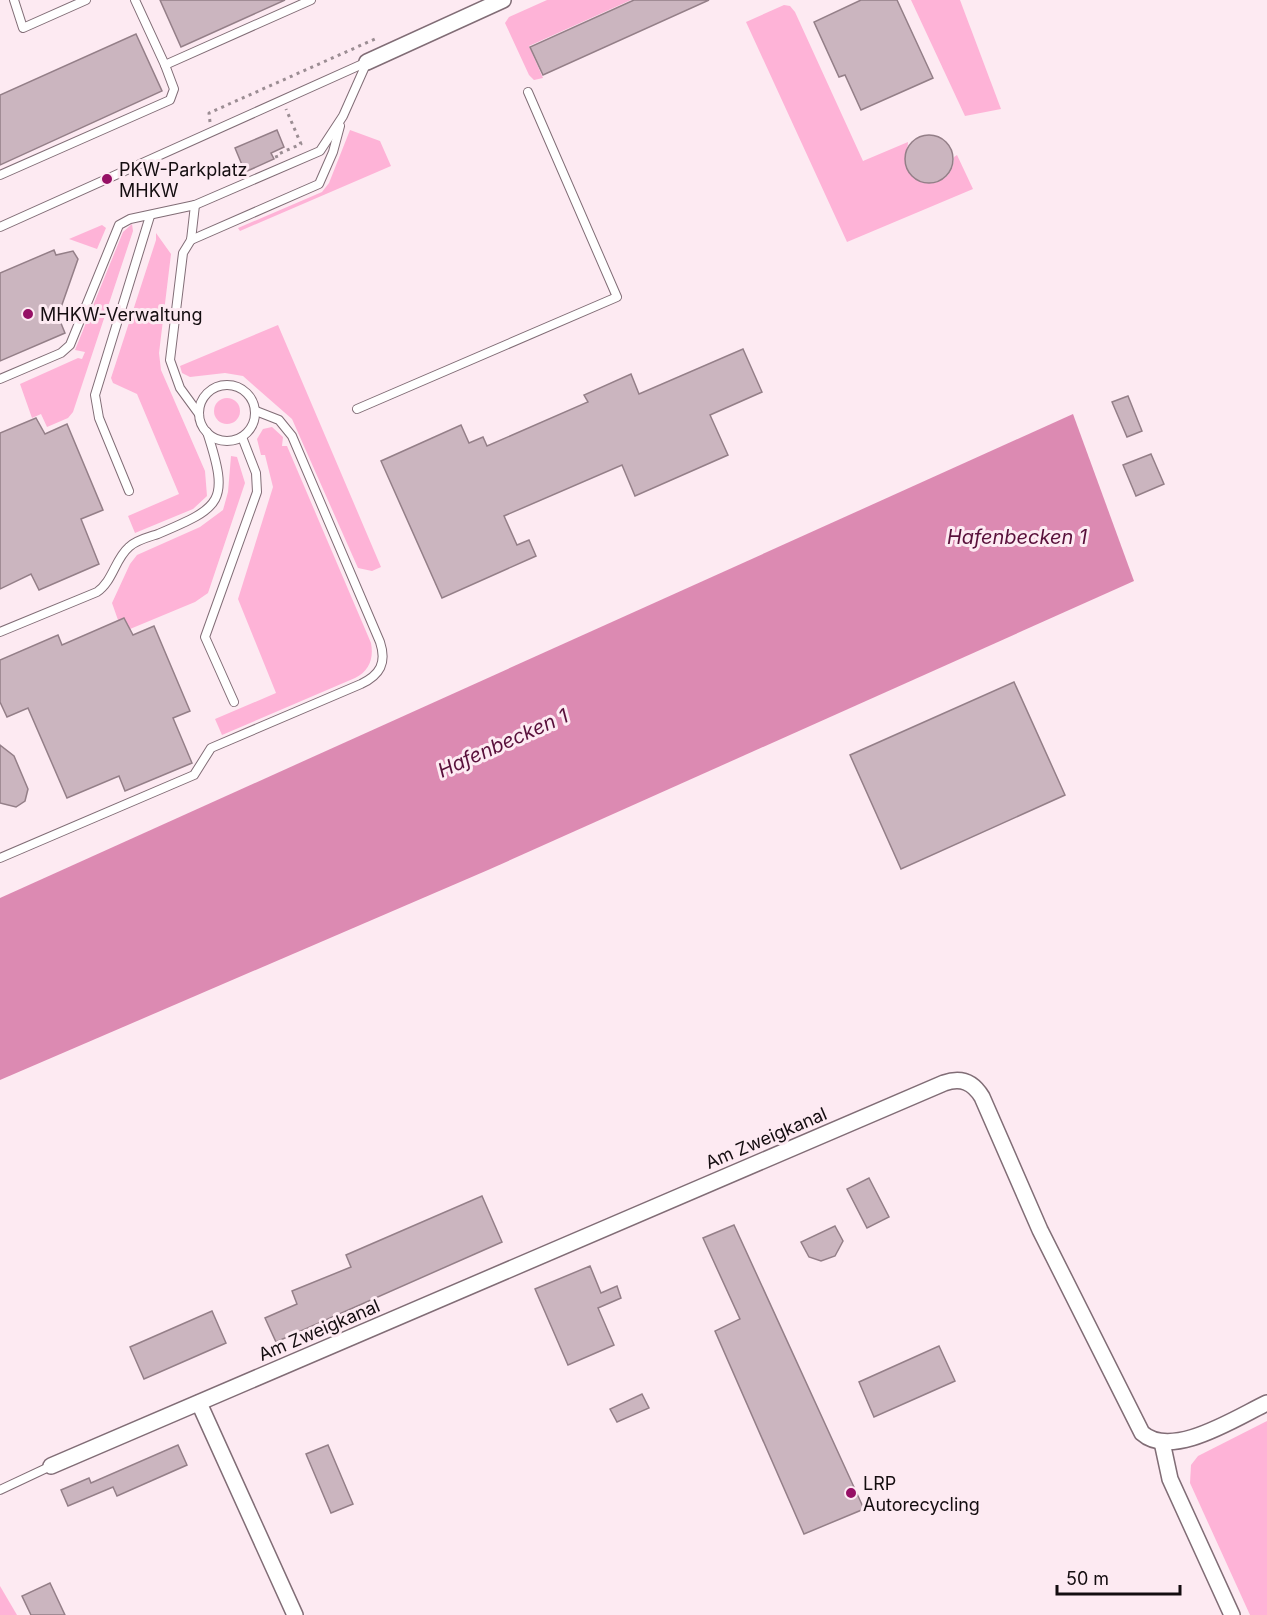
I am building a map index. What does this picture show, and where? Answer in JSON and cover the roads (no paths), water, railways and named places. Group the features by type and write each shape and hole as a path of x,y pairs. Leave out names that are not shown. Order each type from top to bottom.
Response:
{"street":[{"path":"367,62 503,0"},
{"name":"Am Zweigkanal","path":"51,1466 944,1083 958,1080 972,1084 982,1097 1040,1230 1084,1312 1139,1429 1145,1436 1162,1442"},
{"path":"199,1403 295,1615"},
{"path":"1232,1615 1170,1479 1162,1442 1197,1436 1267,1403"}],"lane":[{"path":"14,0 23,28 86,0"},
{"path":"0,175 170,100 174,89 135,0"},
{"path":"165,65 311,0"},
{"path":"0,227 367,62"},
{"path":"191,240 319,184 333,152 343,117 367,62"},
{"path":"357,409 617,297 528,92"},
{"path":"0,379 61,353 69,347 116,227 126,220 195,205 320,151 343,117"},
{"path":"0,632 99,591 130,546 197,517 210,509 217,494 218,480 207,432 199,414 180,388 170,360 183,253 191,240 195,205"},
{"path":"129,491 99,418 95,395 150,216"},
{"path":"199,414 205,395 217,387 226,385 246,392 254,402 255,411 251,428 242,436 224,440 207,432"},
{"path":"0,858 194,775 211,747 361,684 379,671 383,658 380,642 292,436 279,420 255,411"},
{"path":"234,702 205,637 257,492 256,473 242,436"},
{"path":"0,1490 51,1466"}],"water":[{"name":"Hafenbecken 1","path":"1073,414 1134,581 488,870 0,1080 0,898"}],"place":[{"name":"PKW-Parkplatz MHKW","path":"107,179"},
{"name":"MHKW-Verwaltung","path":"28,314"},
{"name":"LRP Autorecycling","path":"851,1493"}]}
